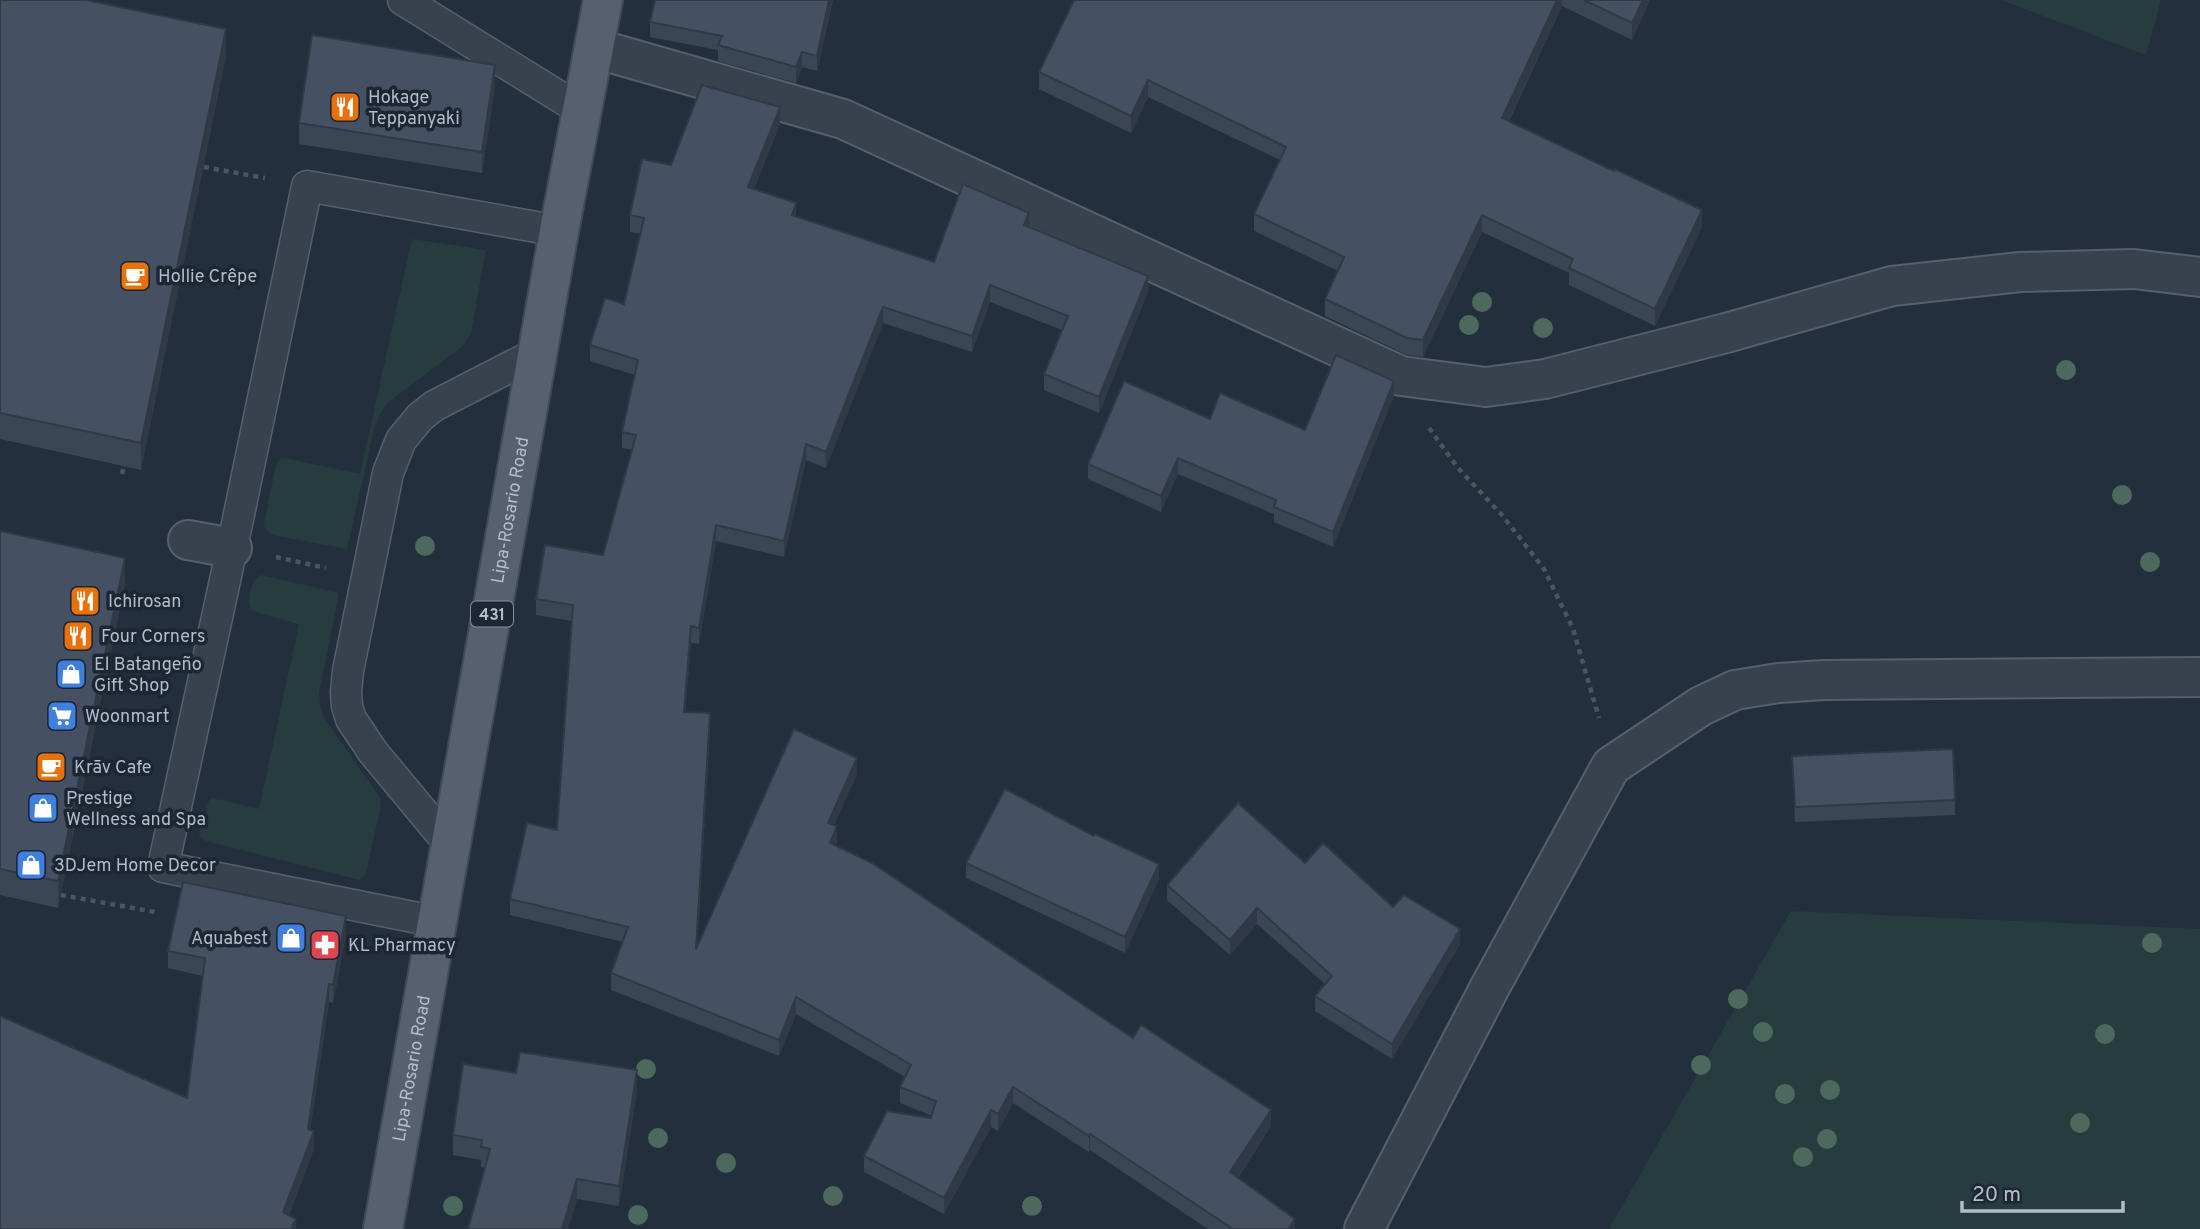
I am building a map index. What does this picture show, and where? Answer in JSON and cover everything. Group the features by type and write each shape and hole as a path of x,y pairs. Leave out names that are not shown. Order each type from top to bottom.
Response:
{"main road":[{"name":"Lipa-Rosario Road","path":"383,1229 559,231 603,0"}],"street":[{"path":"594,48 843,119 1401,376 1486,387 1545,379 1726,333 1892,286 2020,272 2134,269 2200,277"},
{"path":"188,540 232,548"},
{"path":"1364,1229 1491,985 1611,766 1701,706 1735,690 1825,680 2200,677"}],"lane":[{"path":"402,0 581,110"},
{"path":"438,922 163,867 307,186 559,231"},
{"path":"451,846 373,752 351,719 347,699 348,671 388,473 395,451 408,430 434,406 539,352"}],"path":[{"path":"204,167 307,186"},
{"path":"1401,376 1429,430 1544,569 1573,629 1611,766"},
{"path":"122,474 124,466"},
{"path":"232,548 368,577"},
{"path":"61,895 155,913 163,867"}],"green space":[{"path":"2001,0 2161,0 2146,55"},
{"path":"412,239 486,250 471,333 464,345 389,402 381,412 374,429 347,549 272,535 265,529 264,524 276,464 280,459 360,474"},
{"path":"261,575 339,593 319,693 320,707 325,719 381,799 366,874 360,880 206,841 199,836 209,800 212,798 259,809 299,624 252,611 250,592"},
{"path":"1791,911 2200,929 2200,1229 1609,1229"}],"building":[{"path":"0,0 86,0 226,29 141,443 0,413"},
{"path":"655,0 829,0 817,56 802,52 796,67 718,45 722,36 650,22"},
{"path":"1074,0 1557,0 1502,118 1702,210 1655,309 1569,268 1573,259 1482,215 1423,340 1407,338 1325,299 1344,257 1254,214 1286,147 1148,80 1131,116 1039,72"},
{"path":"1584,0 1643,0 1632,23"},
{"path":"312,35 495,65 482,152 299,123"},
{"path":"702,85 780,107 748,187 796,203 792,215 934,262 963,184 1029,213 1024,225 1148,276 1099,397 1044,374 1068,316 990,285 972,336 883,307 826,452 806,444 784,541 716,525 699,628 691,626 684,712 710,713 696,949 794,729 857,758 828,823 837,826 830,843 872,863 1133,1038 1141,1025 1271,1110 1230,1172 1295,1219 1288,1229 1233,1229 1090,1134 1089,1136 1013,1087 998,1114 991,1110 944,1198 864,1156 887,1111 931,1118 936,1101 900,1087 911,1065 796,997 779,1040 611,973 628,927 510,899 527,823 557,830 573,605 536,599 545,545 603,555 636,435 622,432 638,360 590,345 605,298 624,304 644,218 630,215 642,159 671,165"},
{"path":"1336,355 1394,381 1333,532 1274,507 1276,500 1178,458 1161,496 1088,464 1124,381 1210,419 1220,393 1305,430"},
{"path":"0,531 125,558 58,881 0,869"},
{"path":"1953,749 1955,800 1795,807 1792,756"},
{"path":"1005,789 1094,836 1095,834 1159,864 1125,937 966,863"},
{"path":"1238,803 1305,863 1323,843 1393,907 1404,895 1460,929 1392,1044 1315,996 1332,976 1257,908 1230,940 1167,885"},
{"path":"183,882 346,916 333,985 329,984 308,1129 314,1131 283,1212 296,1219 291,1229 0,1229 0,1016 187,1098 205,958 168,951"},
{"path":"520,1052 637,1070 619,1186 577,1179 562,1229 468,1229 490,1149 481,1147 482,1140 453,1135 463,1064 516,1073"}],"place":[{"name":"Hokage Teppanyaki","path":"345,107"},
{"name":"Hollie Crêpe","path":"135,276"},
{"name":"Ichirosan","path":"85,601"},
{"name":"Four Corners","path":"78,636"},
{"name":"El Batangeño Gift Shop","path":"71,674"},
{"name":"Woonmart","path":"62,716"},
{"name":"Krāv Cafe","path":"51,767"},
{"name":"Prestige Wellness and Spa","path":"43,808"},
{"name":"3DJem Home Decor","path":"31,865"},
{"name":"Aquabest","path":"291,938"},
{"name":"KL Pharmacy","path":"325,945"}]}
